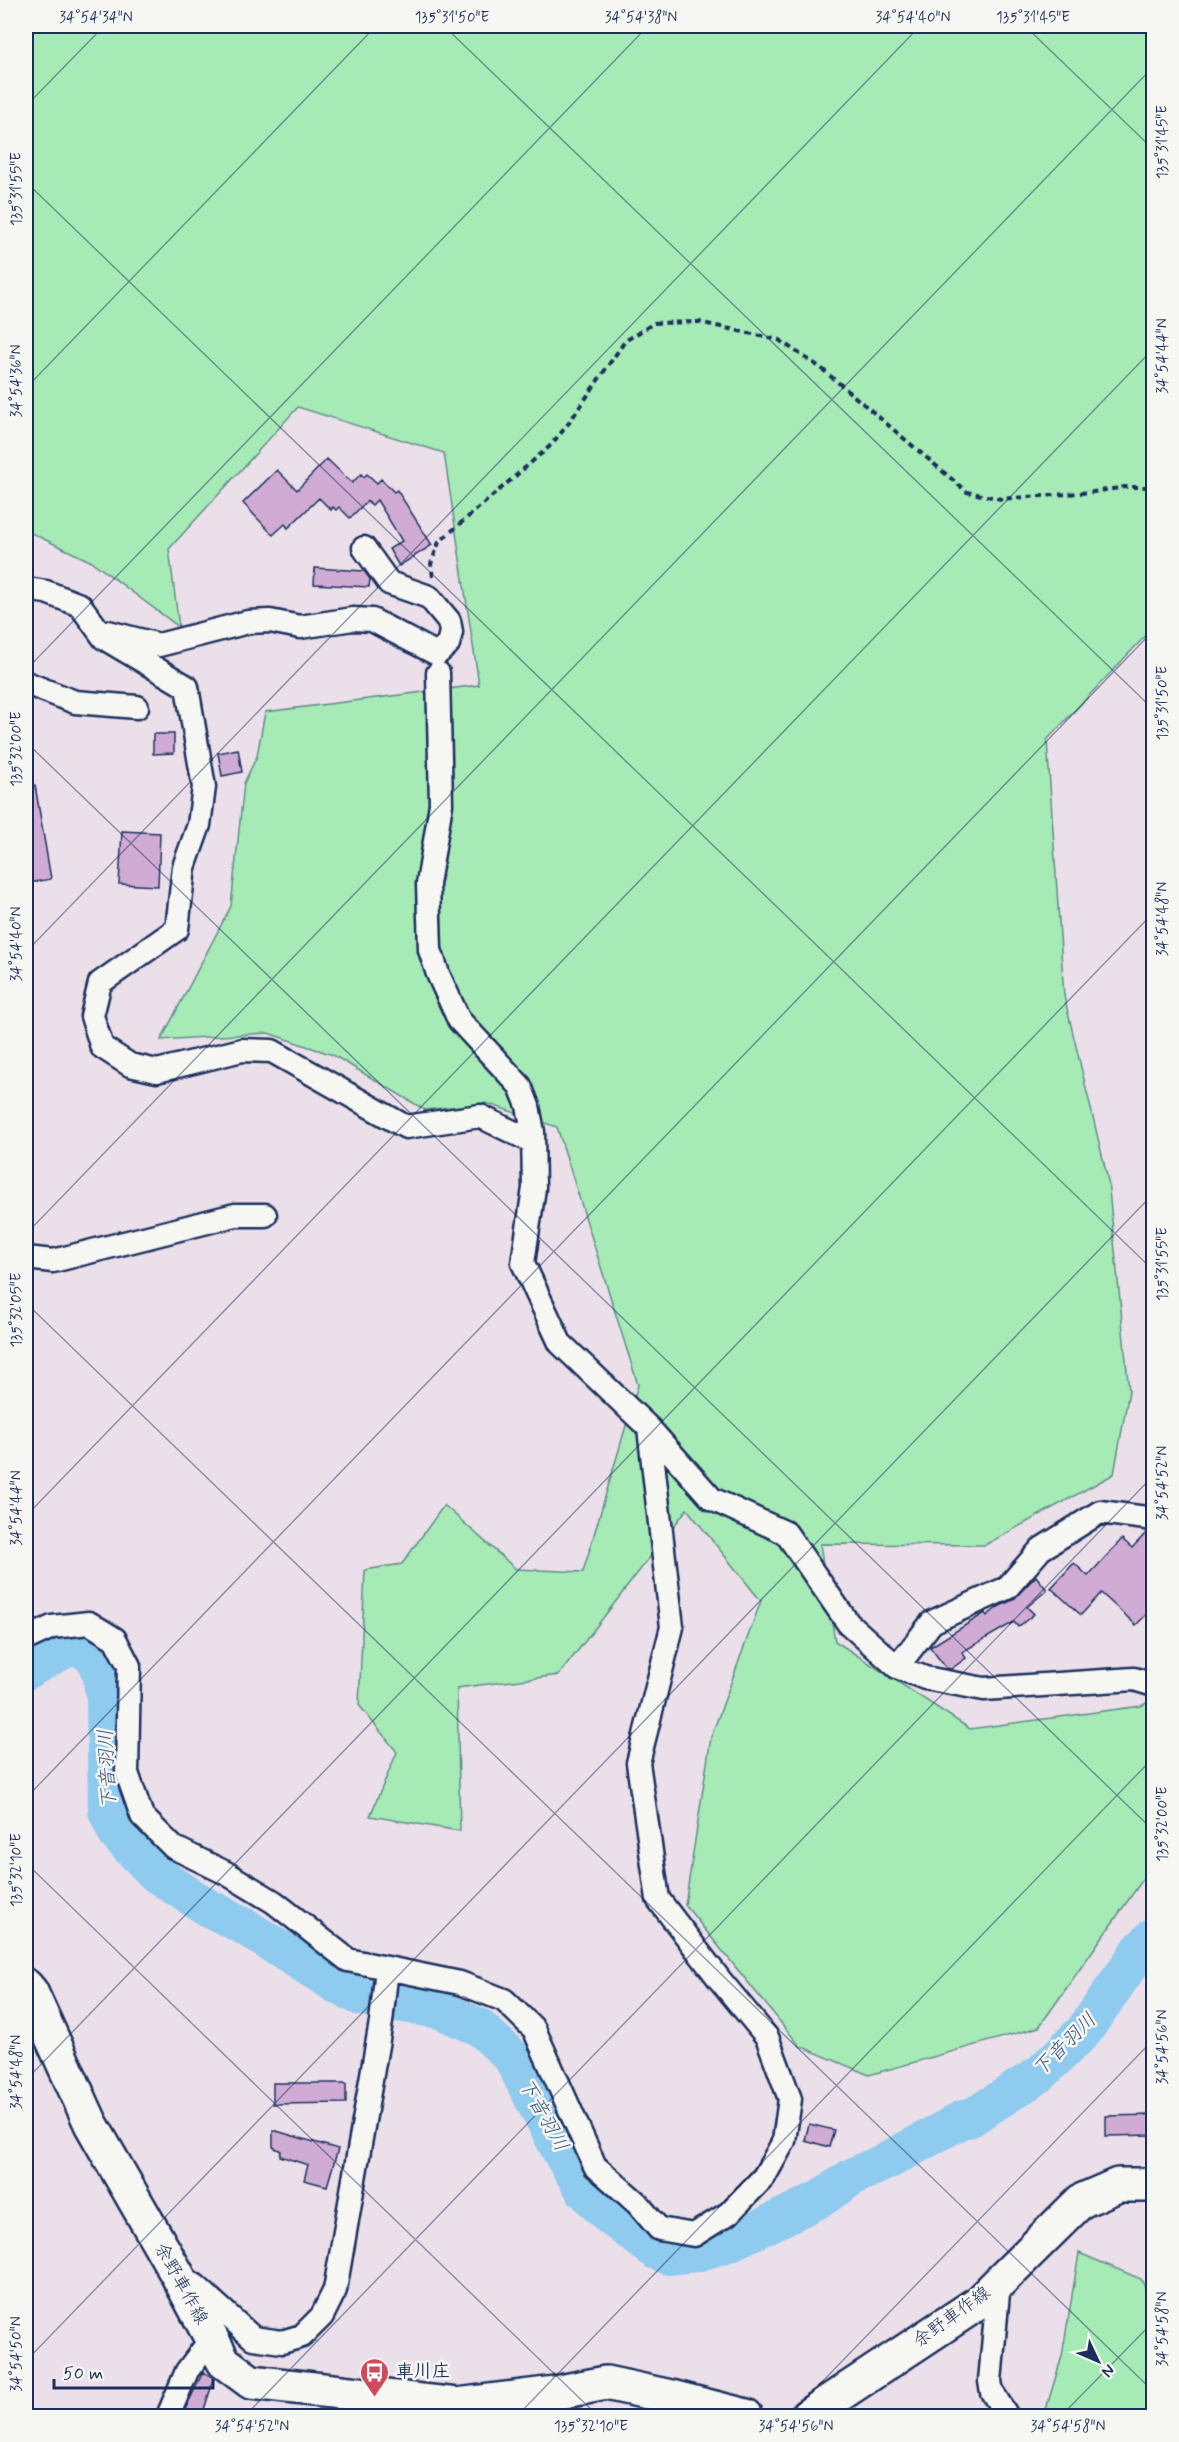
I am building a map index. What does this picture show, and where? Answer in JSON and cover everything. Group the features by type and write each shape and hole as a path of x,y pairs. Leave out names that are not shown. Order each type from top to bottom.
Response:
{"main road":[{"name":"余野車作線","path":"26,1986 31,1992 91,2124 177,2274 224,2362 250,2382 457,2405 555,2393 606,2383 746,2416"},
{"name":"余野車作線","path":"807,2416 978,2303 1081,2201 1118,2185 1154,2185"}],"street":[{"path":"98,628 159,645 248,622 270,621 300,627 353,619 372,620 437,654 448,644 451,632 449,621 429,597 389,583 364,548"},
{"path":"26,589 46,592 80,605 104,638 187,687 204,787 200,825 184,867 177,929 100,983 92,1016 102,1047 130,1065 157,1071 242,1050 272,1051 406,1127 480,1116 533,1142"},
{"path":"438,673 441,804 428,884 430,950 459,1020 520,1086 528,1106 533,1142 534,1188 523,1263 560,1343 649,1428 712,1498 786,1533 848,1623 897,1667 925,1678 984,1689 1134,1679 1154,1685"},
{"path":"26,683 75,702 137,707"},
{"path":"26,1258 53,1261 235,1215 265,1215"},
{"path":"26,1639 52,1627 88,1623 115,1639 129,1665 127,1773 142,1816 173,1847 226,1873 274,1902 348,1960 460,1983 504,2000 534,2029 595,2166 637,2203 659,2229 694,2235 729,2213 764,2177 784,2141 790,2099 767,2037 658,1899 638,1763 672,1627 649,1428"},
{"path":"897,1667 932,1622 1007,1588 1041,1549 1100,1512 1154,1519"},
{"path":"177,2274 196,2286 253,2338 282,2342 302,2336 322,2316 335,2290 381,2022 387,1968"},
{"path":"999,2282 990,2381 992,2392 1006,2416"},
{"path":"168,2416 187,2372 211,2338"}],"path":[{"path":"439,607 430,564 439,542 549,447 566,427 624,341 654,323 699,322 779,340 821,368 967,492 1001,499 1154,487"}],"green space":[{"path":"26,26 1153,26 1153,628 1047,740 1064,996 1108,1180 1129,1391 1114,1474 985,1545 820,1544 835,1641 970,1729 1141,1706 1153,1699 1153,1865 1039,2027 869,2075 800,2046 685,1905 711,1737 761,1601 687,1509 559,1675 457,1688 460,1831 370,1816 397,1752 359,1705 365,1570 402,1564 444,1505 516,1569 583,1572 638,1385 557,1127 486,1103 425,1110 333,1055 268,1033 161,1040 231,906 244,783 257,756 265,712 479,685 444,453 298,407 169,549 179,627 92,562 31,533 26,524"},
{"path":"1079,2253 1141,2279 1153,2304 1153,2416 1044,2416 1062,2356"}],"building":[{"path":"327,459 352,483 361,474 364,477 367,474 377,483 381,479 394,492 397,490 432,545 399,566 389,549 402,541 377,500 372,505 367,501 350,518 339,507 336,510 333,507 331,510 319,498 288,528 285,524 273,535 243,503 277,470 297,490"},
{"path":"315,568 364,571 370,579 369,587 314,584"},
{"path":"153,734 174,734 174,753 153,754"},
{"path":"238,749 242,772 222,776 218,753"},
{"path":"26,785 35,785 51,879 29,883 26,864"},
{"path":"122,831 160,833 158,886 119,884"},
{"path":"1147,1532 1154,1532 1154,1607 1136,1625 1101,1593 1081,1615 1051,1588 1074,1563 1088,1576 1122,1539 1132,1548"},
{"path":"1036,1576 1047,1590 1027,1607 1034,1614 1018,1627 1014,1622 962,1652 966,1658 951,1669 946,1668 930,1647 985,1613 987,1616 998,1607 1013,1600"},
{"path":"273,2083 346,2083 346,2103 273,2104"},
{"path":"1154,2115 1154,2135 1106,2136 1106,2116"},
{"path":"809,2124 834,2130 829,2147 805,2140"},
{"path":"273,2130 338,2149 327,2186 304,2180 308,2165 280,2156 281,2151 273,2147"},
{"path":"203,2372 214,2378 202,2416 182,2416"}],"waterway":[{"name":"下音羽川","path":"26,1671 76,1643 94,1658 101,1674 105,1699 107,1811 117,1834 156,1874 207,1907 242,1925 337,1985 361,1997 440,2010 479,2027 511,2056 562,2154 584,2190 609,2216 656,2251 668,2256 696,2253 731,2242 820,2199 852,2177 887,2161 963,2119 969,2119 1040,2074 1084,2031 1140,1950 1154,1936"}],"place":[{"name":"車川庄","path":"375,2398"}]}
